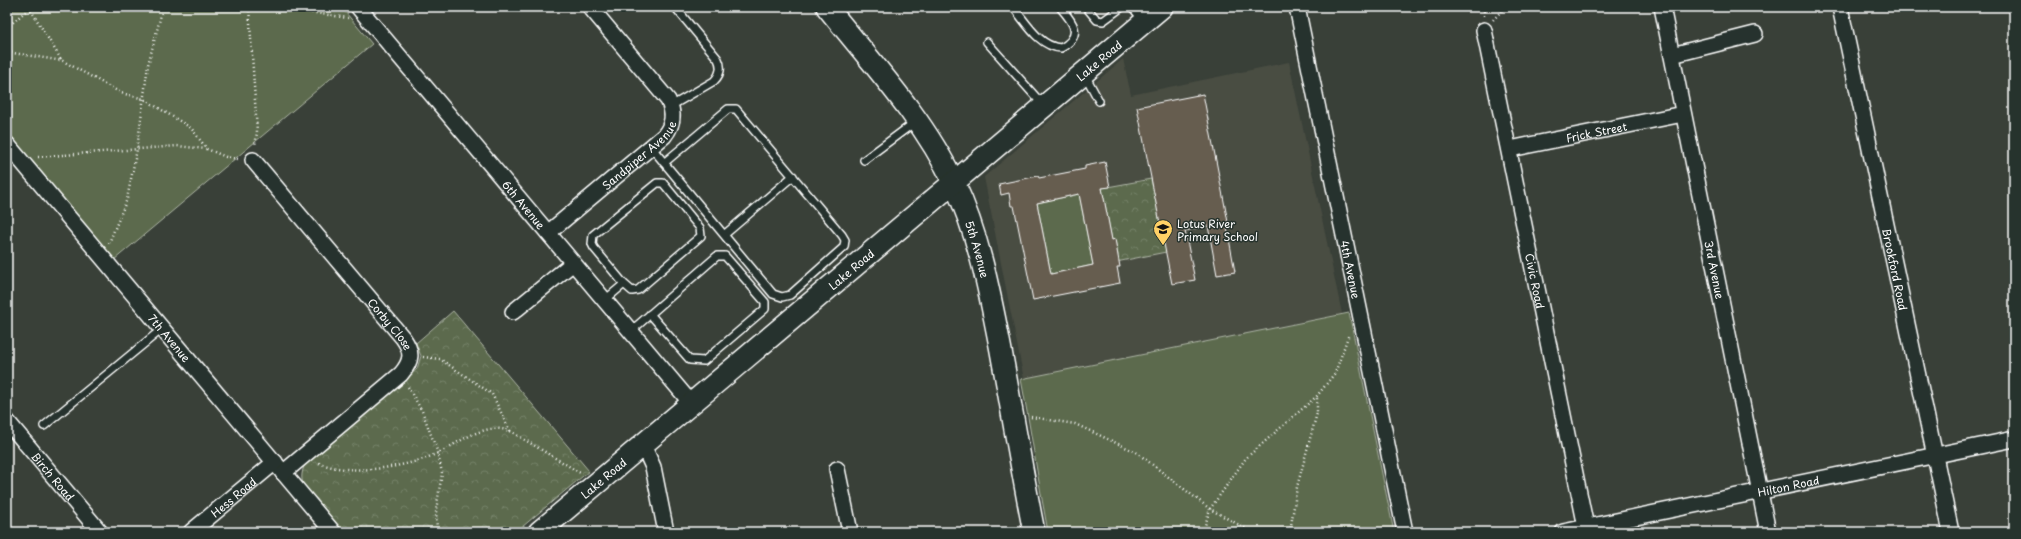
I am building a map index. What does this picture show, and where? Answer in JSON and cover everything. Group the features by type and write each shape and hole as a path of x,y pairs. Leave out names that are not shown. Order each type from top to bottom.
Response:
{"street":[{"name":"6th Avenue","path":"358,7 691,403"},
{"name":"Sandpiper Avenue","path":"548,233 651,147 669,130 673,117 668,100 590,7"},
{"name":"5th Avenue","path":"827,7 899,96 916,120 954,181 962,200 979,253 995,319 1034,532"},
{"name":"Lake Road","path":"540,532 954,181 1084,73 1138,14 1162,7"},
{"name":"4th Avenue","path":"1297,7 1404,532"},
{"name":"3rd Avenue","path":"1662,7 1768,532"},
{"name":"Brookford Road","path":"1840,7 1951,532"},
{"name":"Civic Road","path":"1484,30 1510,149 1586,530"},
{"path":"1672,55 1756,34"},
{"name":"Frick Street","path":"1510,149 1683,114"},
{"name":"7th Avenue","path":"7,144 333,532"},
{"name":"Corby Close","path":"253,160 403,338 410,348 411,356 408,366 401,374 304,455 279,467"},
{"path":"513,312 573,263"},
{"name":"Birch Road","path":"7,421 100,532"},
{"name":"Hilton Road","path":"1563,532 1586,530 1935,454 2014,439"},
{"path":"643,445 653,467 666,532"},
{"name":"Hess Road","path":"191,532 279,467"},
{"path":"837,469 850,532"}],"lane":[{"path":"671,106 714,81 720,73 721,68 718,59 675,7"},
{"path":"1013,7 1043,42 1049,46 1061,48 1072,39 1075,28 1073,23 1060,7"},
{"path":"1086,7 1097,20 1103,21 1122,7"},
{"path":"987,42 1044,106"},
{"path":"1084,73 1099,100"},
{"path":"651,147 664,163 773,294 778,296 787,296 842,250 845,240 739,112 732,108 728,109 664,163"},
{"path":"864,160 916,120"},
{"path":"724,235 793,176"},
{"path":"656,183 663,183 700,228 702,236 638,290 632,291 624,284 594,248 592,244 593,235 656,183"},
{"path":"631,331 650,314 719,255 725,256 766,302 765,309 704,361 700,362 690,360 650,314"},
{"path":"605,300 624,284"},
{"path":"44,426 162,329"}],"path":[{"path":"7,28 29,7 63,61"},
{"path":"103,258 127,199 137,149 148,65 163,7"},
{"path":"19,159 177,146 207,149 226,157 253,160 257,132 249,7"},
{"path":"276,7 370,21"},
{"path":"7,52 63,61 121,93 144,99 191,128 207,149"},
{"path":"1204,532 1210,509 1246,458 1317,396 1335,373 1358,306"},
{"path":"411,356 440,359 492,394 510,431"},
{"path":"401,374 422,411 438,453 442,473 436,510 437,532"},
{"path":"1290,532 1297,487 1317,413 1317,396"},
{"path":"1012,414 1075,424 1136,452 1210,509 1252,532"},
{"path":"304,455 321,464 340,467 368,469 402,465 438,453 463,439 488,428 501,428 510,431 582,473 585,478"}],"shaded area":[{"name":"Lotus River Primary School","path":"1123,59 1131,95 1289,62 1342,314 1024,379 984,177"}],"green space":[{"path":"14,7 341,7 372,44 114,260 7,133 7,13"},
{"path":"1151,179 1166,252 1116,262 1118,255 1115,240 1112,240 1102,188"},
{"path":"1079,194 1093,265 1051,274 1037,203"},
{"path":"453,311 589,471 516,532 343,532 304,486 302,480 303,468 306,462 417,369 421,356 416,343"},
{"path":"1349,313 1394,532 1048,532 1021,379"}],"building":[{"path":"1203,94 1228,222 1226,222 1235,272 1217,275 1208,226 1185,231 1195,280 1172,284 1137,107"},
{"path":"1105,162 1110,187 1102,188 1112,240 1115,239 1120,267 1117,267 1120,283 1033,300 1014,206 1011,206 1009,193 1001,195 999,184 1085,169 1085,166","holes":["1079,194 1093,265 1051,274 1037,203"]}],"place":[{"name":"Lotus River Primary School","path":"1163,246"}]}
